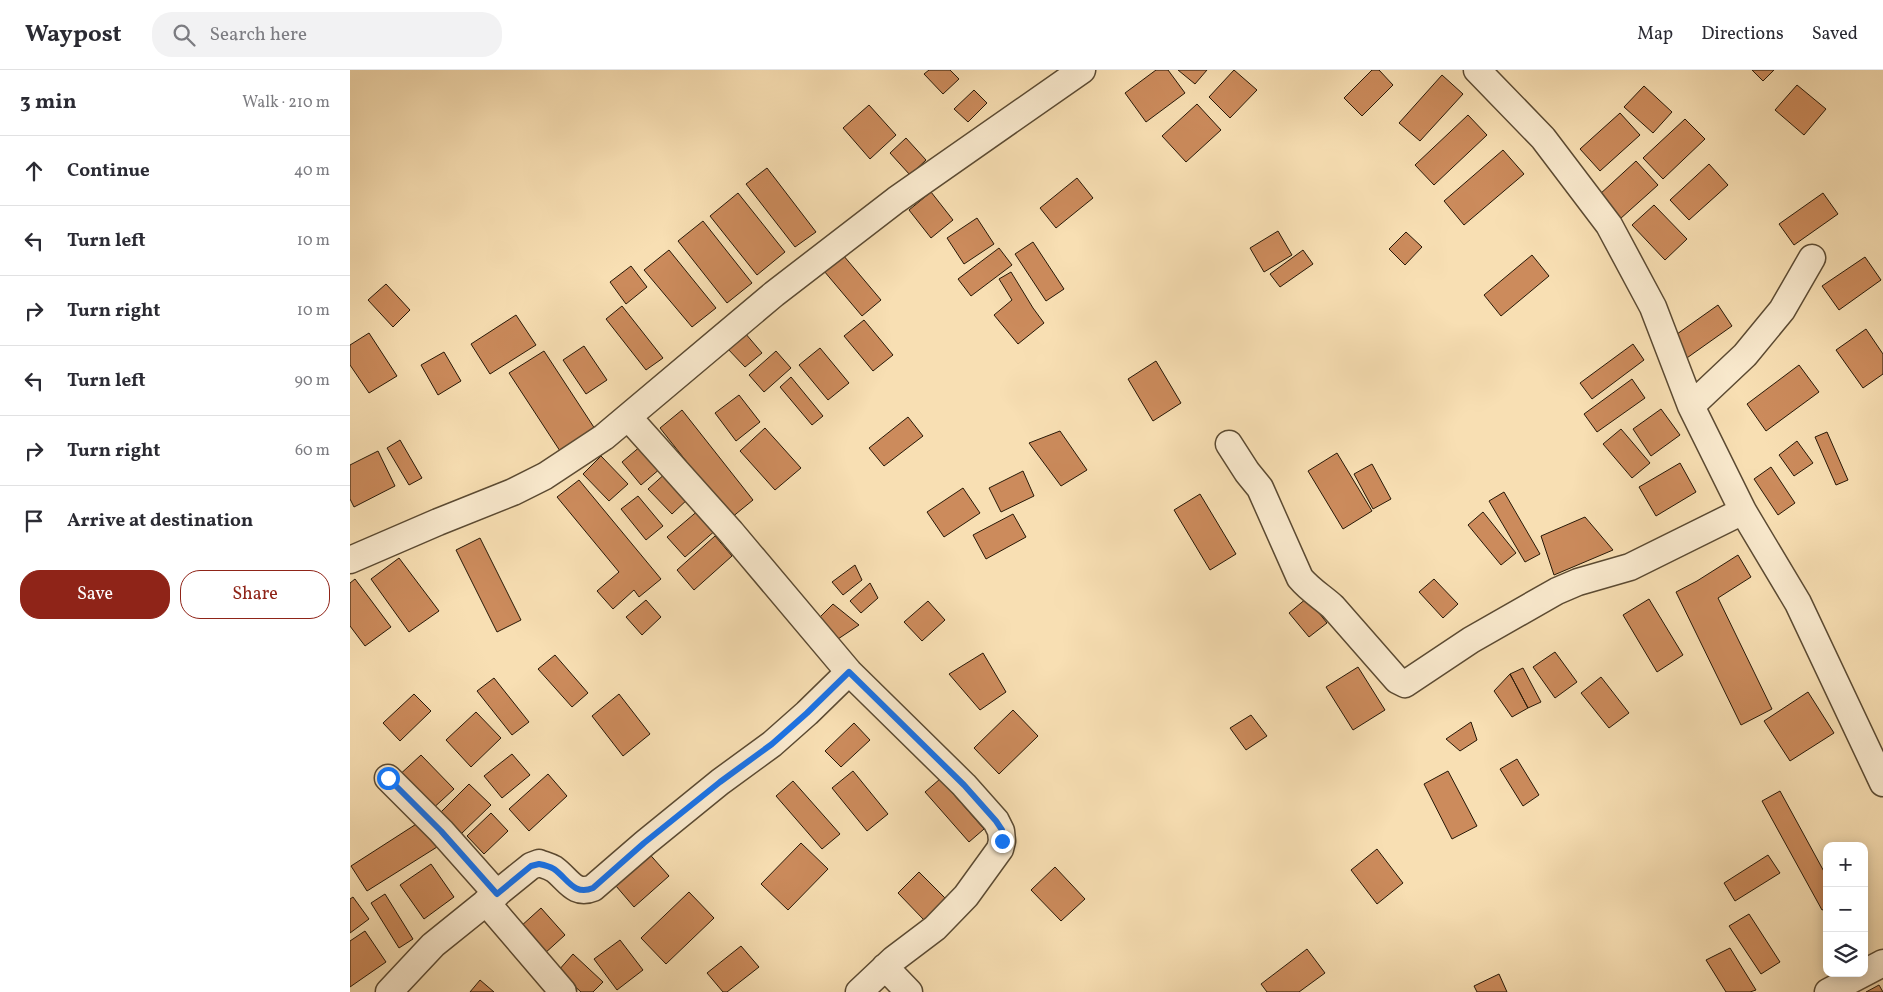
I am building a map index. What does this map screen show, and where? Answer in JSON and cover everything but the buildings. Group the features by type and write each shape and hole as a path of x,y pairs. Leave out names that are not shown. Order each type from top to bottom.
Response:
{"street":[{"path":"350,560 513,492 545,476 604,437 816,261 896,200 1082,70"},
{"path":"1477,70 1543,138 1609,225 1653,306 1691,406 1744,511 1798,603 1877,756 1883,783"},
{"path":"1691,406 1745,355 1782,310 1812,258"},
{"path":"628,417 731,532 849,672 964,785 1002,830 1000,849 966,896 935,928 885,967 859,992"},
{"path":"1229,444 1260,488 1300,578 1309,589 1333,607 1397,680 1404,684 1471,640 1557,591 1578,582 1630,567 1744,511"},
{"path":"389,992 433,945 531,866 539,864 554,869 579,891 593,888 644,843 772,744 849,672"},
{"path":"388,778 441,831 563,992"},
{"path":"1828,992 1883,964"},
{"path":"885,967 909,992"}],"route":[{"path":"388,778 441,831 497,894 531,866 539,864 554,869 579,891 586,891 593,888 644,843 720,782 772,744 849,672 964,785 996,821 1002,830 1002,841"}]}
